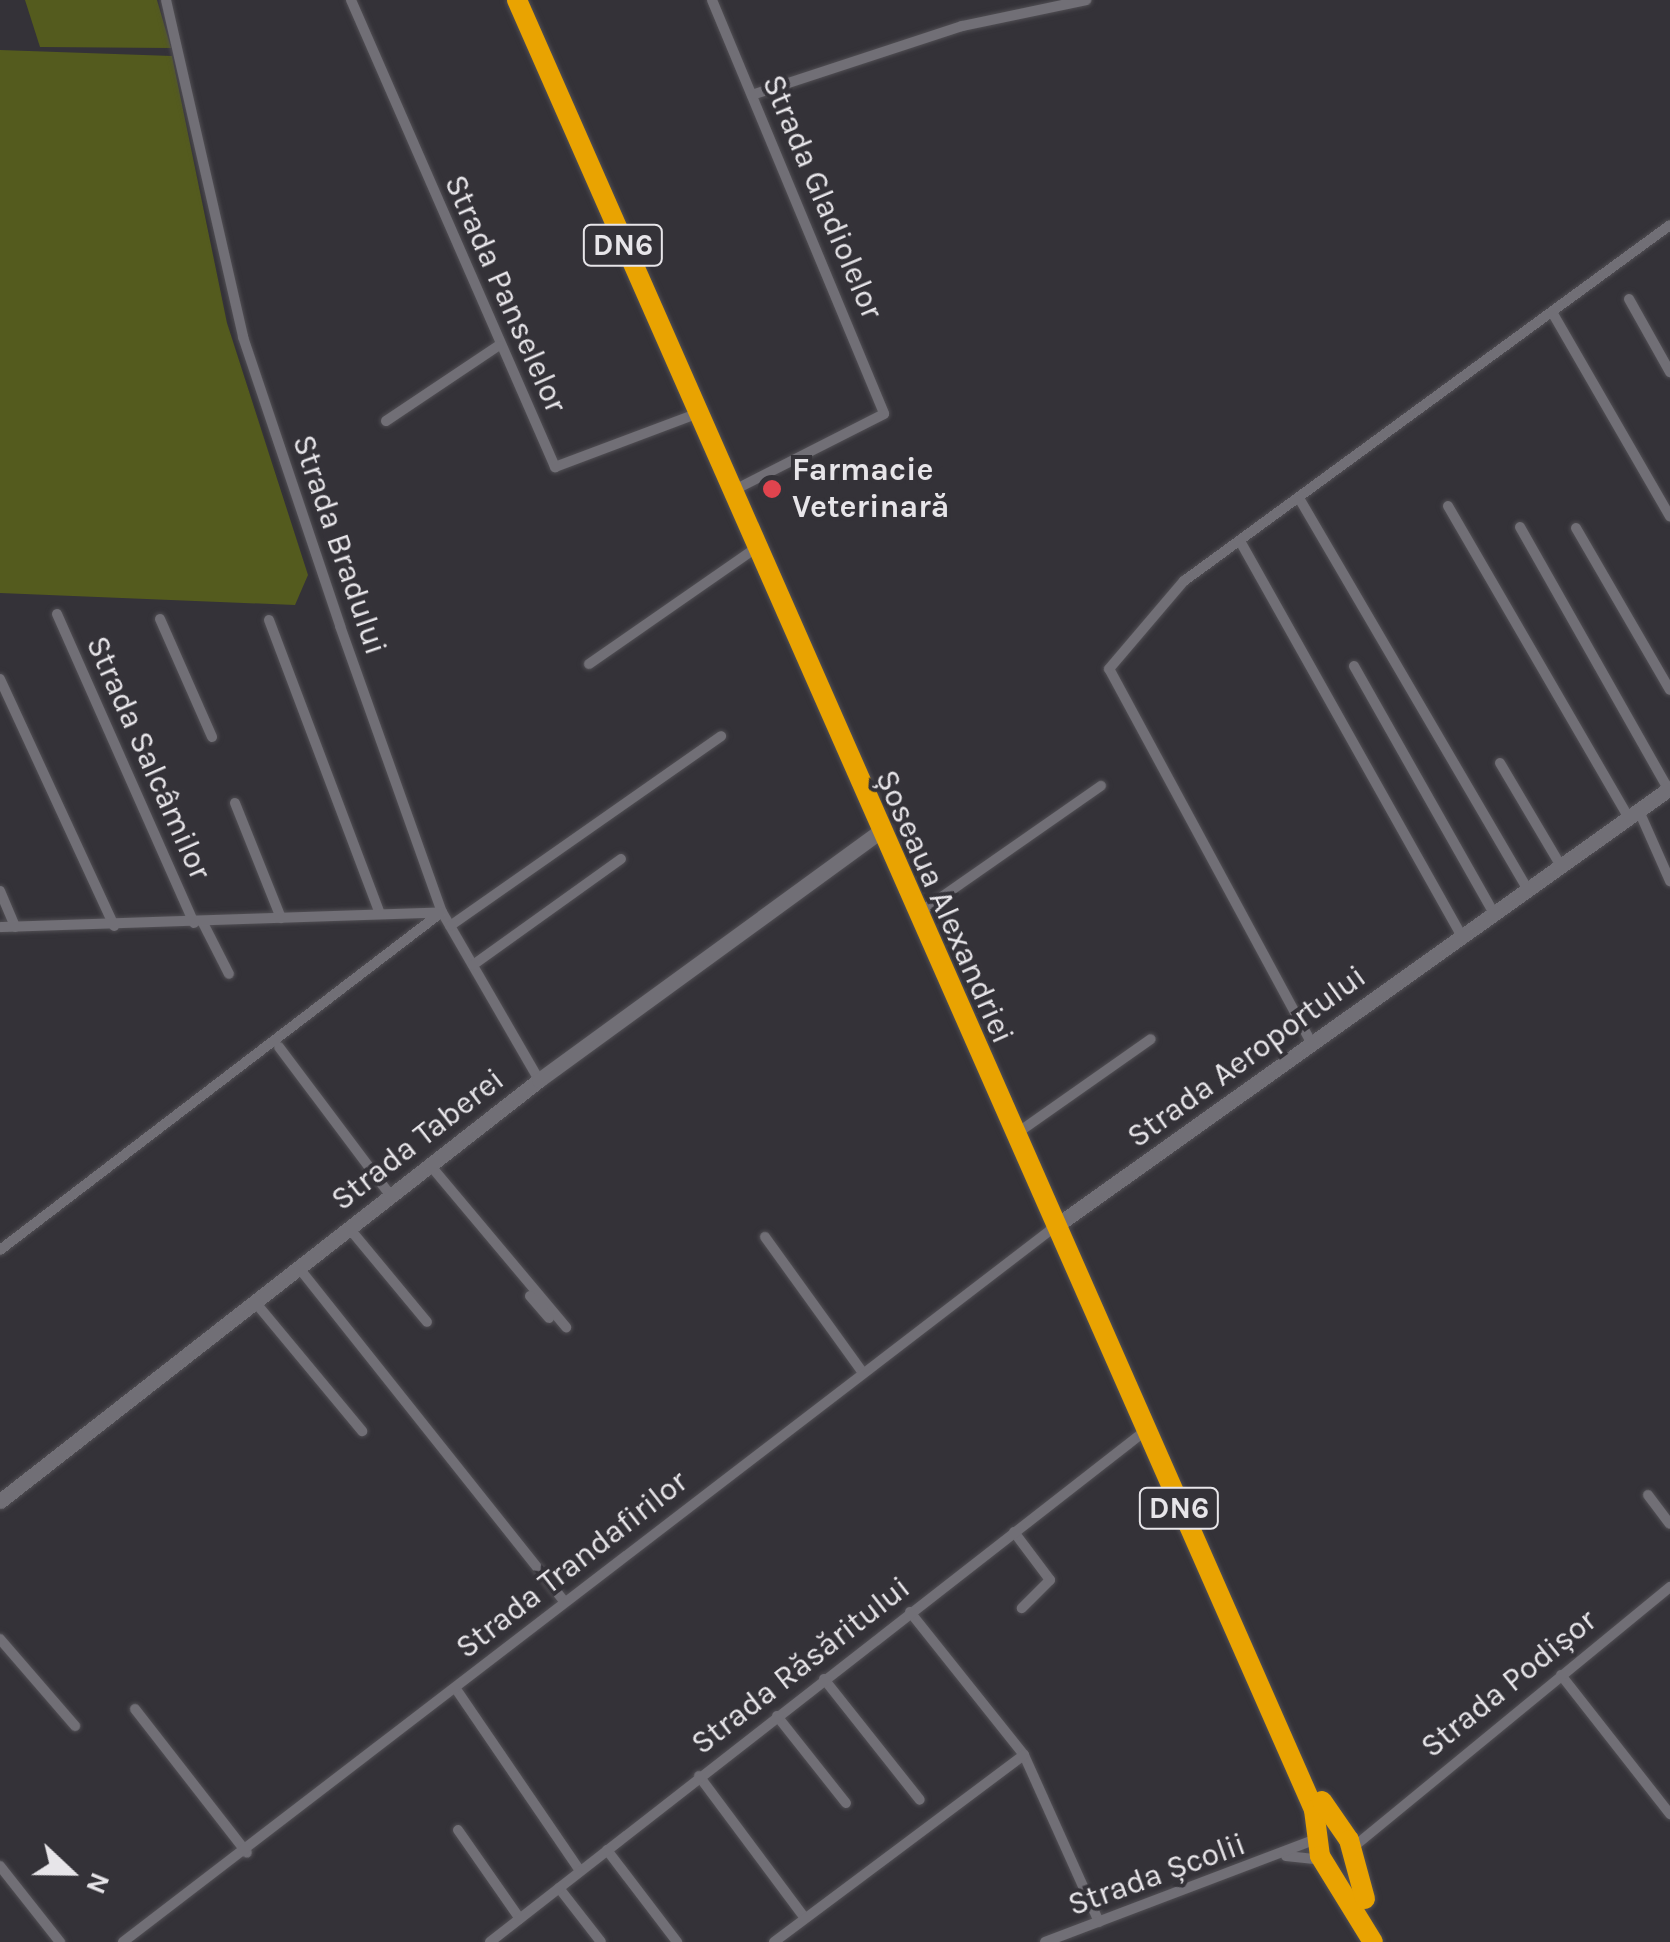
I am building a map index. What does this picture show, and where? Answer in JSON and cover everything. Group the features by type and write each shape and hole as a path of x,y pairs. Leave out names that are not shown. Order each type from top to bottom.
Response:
{"highway":[{"name":"Șoseaua Alexandriei","path":"517,0 753,550 1335,1845 1373,1942"},
{"name":"Șoseaua Alexandriei","path":"528,0 1022,1129 1145,1432 1335,1845 1384,1942"}],"street":[{"name":"Strada Bradului","path":"166,0 243,337 442,912 539,1080"},
{"name":"Strada Panselelor","path":"351,0 498,346 559,470 696,414"},
{"name":"Strada Gladiolelor","path":"712,0 884,414 740,486"},
{"path":"752,95 962,26 1086,0"},
{"path":"1312,1044 1108,674 1184,581 1670,226"},
{"path":"1629,299 1670,372"},
{"path":"1552,312 1670,516"},
{"path":"386,421 498,346"},
{"path":"1299,498 1528,890"},
{"path":"1448,506 1670,881"},
{"path":"1520,527 1669,789"},
{"path":"1576,528 1670,690"},
{"path":"1240,541 1462,936"},
{"path":"589,664 753,550"},
{"name":"Strada Salcâmilor","path":"56,614 198,923"},
{"path":"160,619 212,737"},
{"path":"269,620 378,911"},
{"path":"1354,666 1494,913"},
{"path":"0,680 114,926"},
{"path":"450,926 721,736"},
{"path":"1500,763 1560,866"},
{"path":"923,910 1101,786"},
{"name":"Strada Aeroportului","path":"1058,1225 1669,789"},
{"path":"235,802 281,918"},
{"name":"Strada Taberei","path":"0,1501 539,1080 878,832"},
{"path":"473,966 621,859"},
{"path":"0,891 15,927"},
{"name":"Strada Salcâmilor","path":"0,928 198,923 378,911 442,912"},
{"path":"0,1230 4,1247 442,912"},
{"path":"198,923 229,974"},
{"path":"1022,1129 1151,1039"},
{"path":"279,1046 390,1196"},
{"path":"427,1167 549,1318"},
{"path":"427,1167 566,1327"},
{"name":"Strada Trandafirilor","path":"123,1942 247,1853 862,1370 1058,1225"},
{"path":"349,1228 427,1322"},
{"path":"764,1237 862,1370"},
{"path":"299,1268 564,1602"},
{"path":"254,1302 362,1430"},
{"name":"Strada Răsăritului","path":"490,1942 824,1678 1145,1432"},
{"path":"1648,1495 1670,1524"},
{"path":"1014,1532 1050,1580 1022,1608"},
{"name":"Strada Podișor","path":"1335,1845 1379,1819 1670,1587"},
{"path":"910,1612 1024,1755 1098,1922"},
{"path":"0,1639 75,1726"},
{"path":"1561,1675 1670,1814"},
{"path":"824,1678 920,1800"},
{"path":"456,1689 580,1872"},
{"path":"134,1709 247,1853"},
{"path":"777,1716 846,1804"},
{"path":"774,1942 1024,1755"},
{"path":"699,1776 804,1918"},
{"name":"Strada Podișor","path":"1335,1845 1379,1819"},
{"path":"458,1830 520,1919"},
{"name":"Strada Școlii","path":"1045,1942 1285,1856 1335,1845"},
{"name":"Strada Școlii","path":"1285,1856 1335,1845"},
{"path":"607,1850 677,1942"},
{"path":"0,1866 60,1942"},
{"path":"559,1888 601,1942"}],"green space":[{"path":"25,0 157,0 171,48 40,47"},
{"path":"0,50 172,56 227,323 308,575 295,605 0,593"}],"place":[{"name":"Farmacie Veterinară","path":"772,489"}]}
